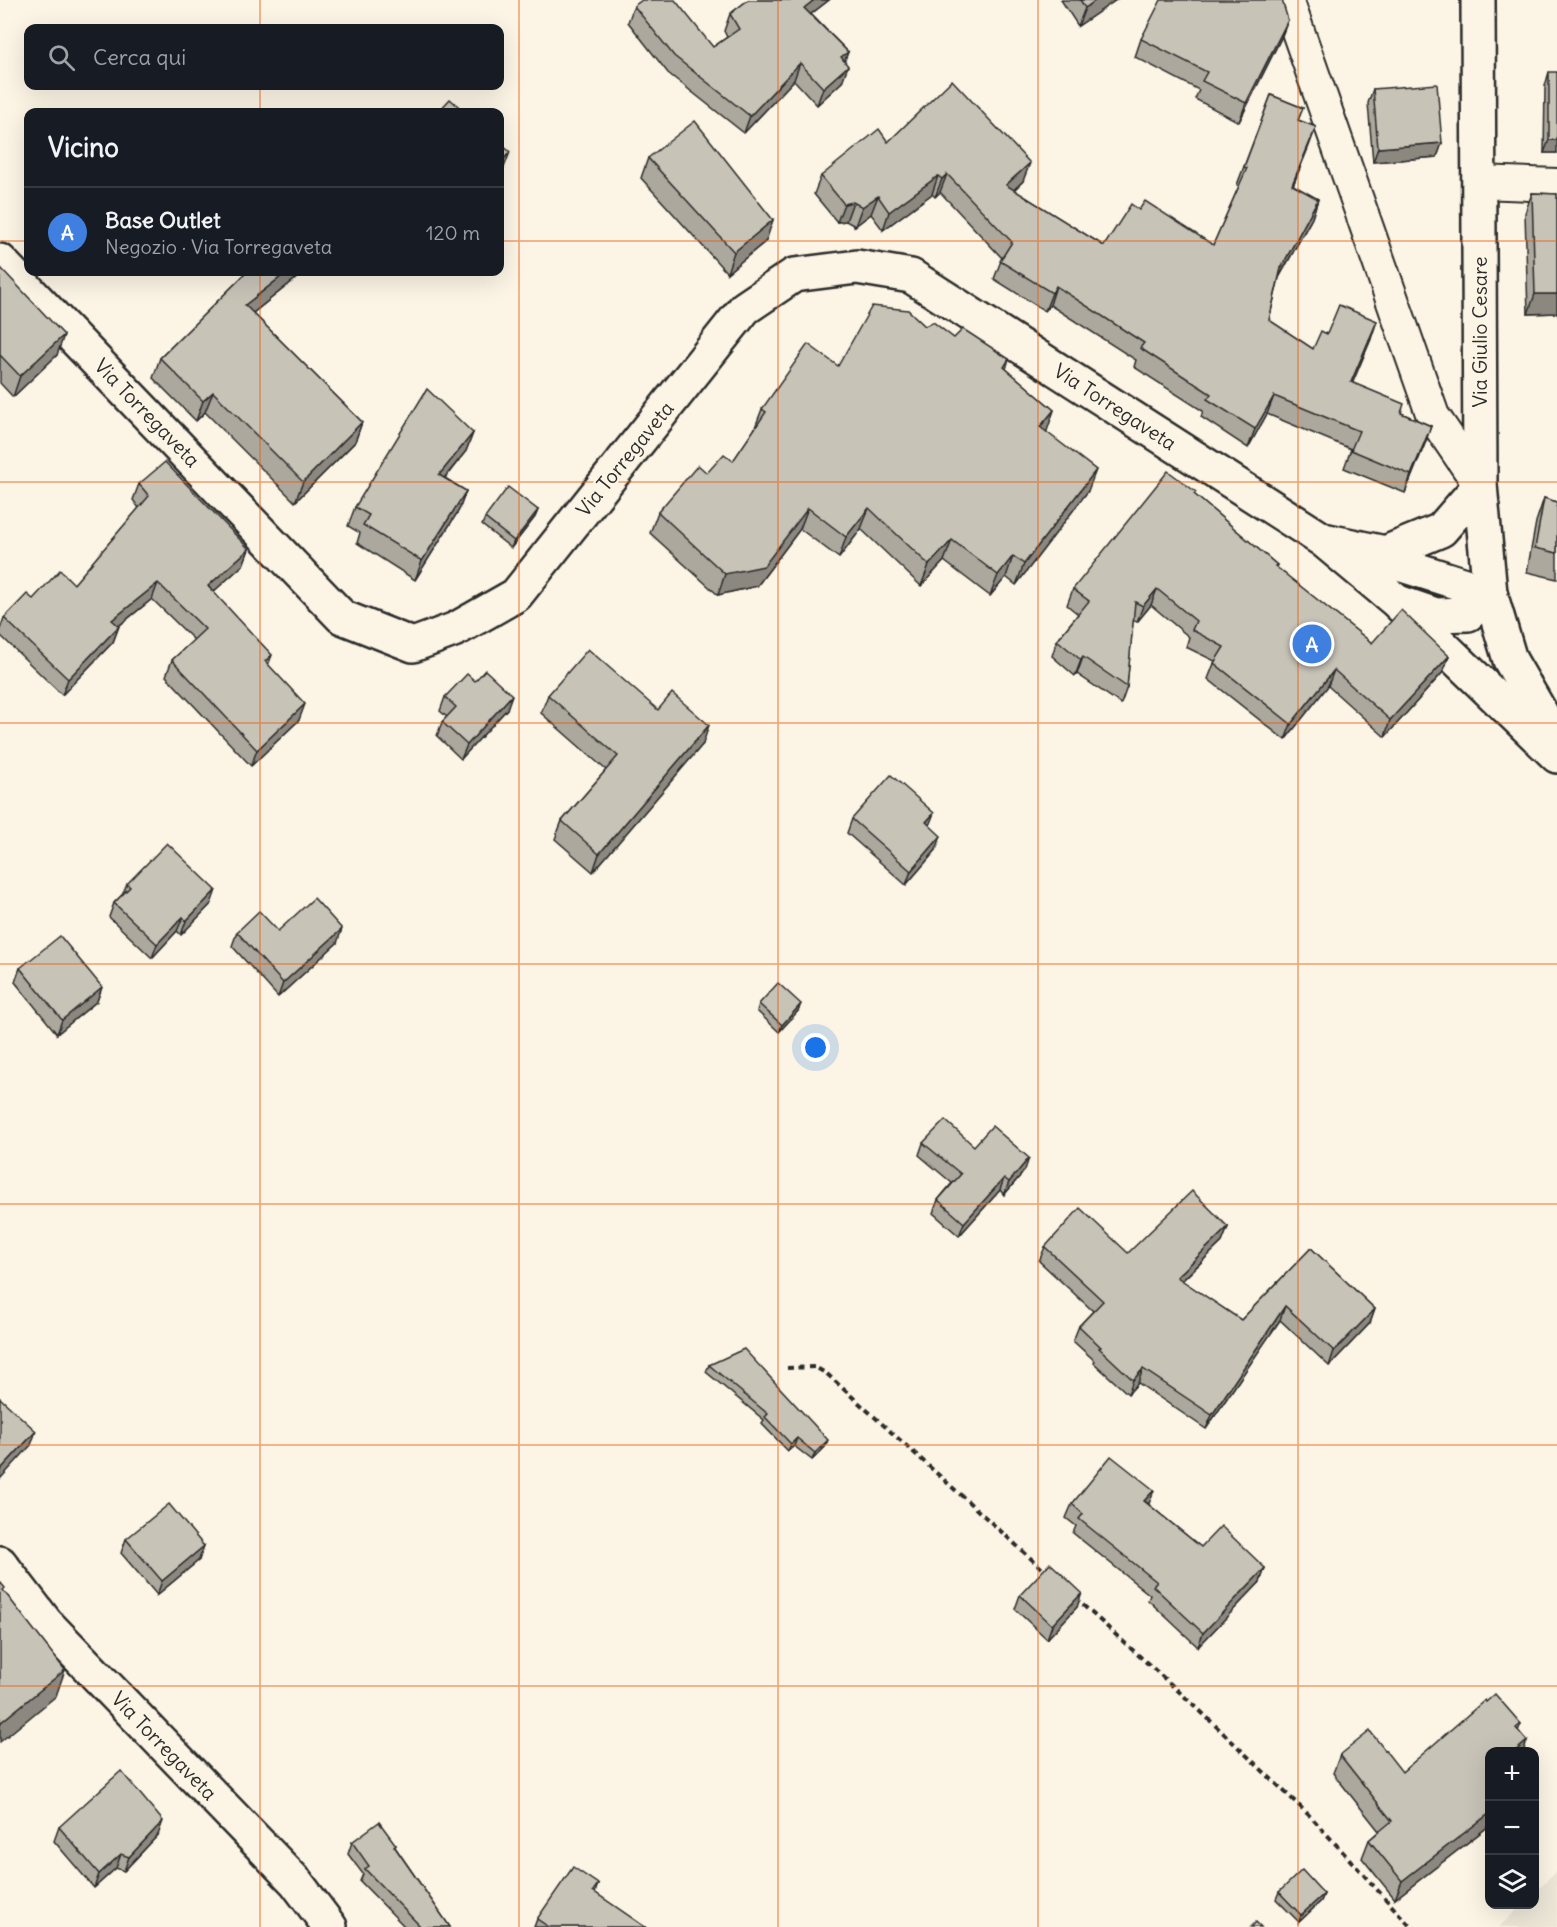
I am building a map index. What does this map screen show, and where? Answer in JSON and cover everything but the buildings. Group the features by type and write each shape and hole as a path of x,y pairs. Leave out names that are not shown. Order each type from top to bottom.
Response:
{"street":[{"path":"1287,0 1433,416 1480,485 1441,530 1385,553 1323,540"},
{"name":"Via Giulio Cesare","path":"1478,0 1480,485 1490,593 1510,660 1557,741"},
{"path":"1479,182 1557,184"},
{"name":"Via Torregaveta","path":"0,261 342,616 412,645 456,629 516,595 745,308 794,275 856,267 911,276 1323,540 1396,601 1557,756"},
{"name":"Via Torregaveta","path":"1323,540 1490,593 1468,614 1436,615 1396,601"},
{"name":"Via Torregaveta","path":"0,1563 46,1623 296,1882 330,1927"}],"path":[{"path":"787,1368 816,1367 827,1374 1055,1580"},
{"path":"1073,1596 1196,1707 1312,1818 1411,1927"}],"shaded area":[{"path":"1557,1870 1557,1927 1499,1927 1518,1909 1539,1909 1539,1888"}],"place":[{"name":"Base Outlet","path":"1312,644"}]}
